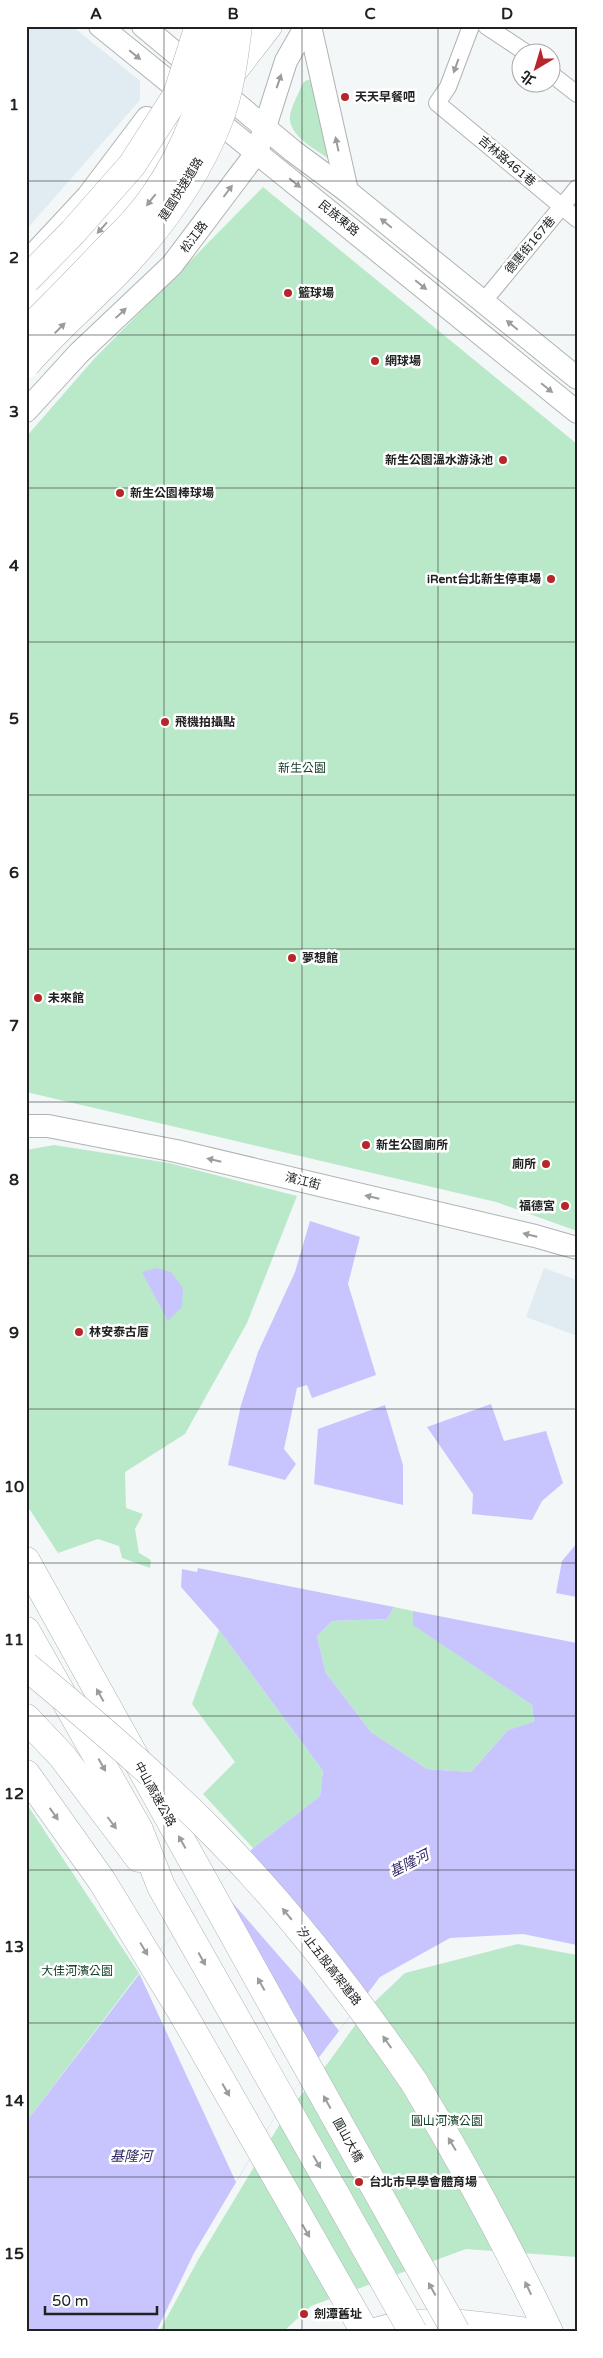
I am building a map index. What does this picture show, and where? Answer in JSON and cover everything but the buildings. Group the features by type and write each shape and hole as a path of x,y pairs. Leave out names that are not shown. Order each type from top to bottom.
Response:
{"highway":[{"path":"26,280 73,232 132,165 177,95 199,26"},
{"name":"建國快速道路","path":"26,332 134,222 154,197 171,170 190,133 211,67 217,26"},
{"name":"建國快速道路","path":"26,364 124,264 164,218 199,162 218,121 232,68 238,26"},
{"path":"26,308 134,192 199,109 219,89 268,26"},
{"name":"中山高速公路","path":"26,1561 285,2027"},
{"path":"26,1631 139,1830 161,1886"},
{"name":"汐止五股高架道路","path":"26,1666 129,1753 218,1838 282,1908 337,1975 414,2082 462,2160 517,2264 549,2332"},
{"path":"26,1718 62,1756 161,1886 413,2332"},
{"path":"26,1774 102,1881 183,2014 365,2332"},
{"name":"圓山大橋","path":"285,2027 456,2332"},
{"path":"375,2332 401,2324 430,2322 527,2332"}],"street":[{"name":"民族東路","path":"100,26 199,109 257,152 577,412"},
{"name":"民族東路","path":"143,26 265,128 347,191 577,378"},
{"path":"183,59 184,26"},
{"path":"26,261 88,196 131,142 170,84 183,59 221,26"},
{"name":"松江路","path":"26,411 79,353 172,265 257,152 286,62 306,26"},
{"path":"310,26 347,191"},
{"name":"吉林路461巷","path":"471,26 448,87 437,103 577,220"},
{"path":"486,26 510,42"},
{"path":"560,81 577,94"},
{"name":"德惠街167巷","path":"483,302 577,188"},
{"path":"26,1120 37,1126"},
{"name":"濱江街","path":"37,1126 176,1151 536,1236 577,1248"}],"shaded area":[{"path":"26,26 72,26 140,81 140,100 26,230"},
{"path":"544,1268 577,1280 577,1336 526,1317"}],"green space":[{"path":"307,80 316,81 329,159 300,138 290,120 303,83"},
{"name":"新生公園","path":"263,187 577,444 577,1231 496,1202 26,1092 26,437 94,359"},
{"path":"54,1145 169,1163 297,1196 247,1323 185,1434 125,1472 126,1508 143,1514 135,1529 139,1553 151,1560 150,1568 122,1558 119,1546 98,1539 58,1553 26,1504 26,1150"},
{"path":"394,1607 413,1611 414,1625 532,1705 534,1723 508,1730 471,1772 427,1769 371,1732 326,1673 317,1636 332,1621 387,1619"},
{"path":"219,1630 323,1771 320,1796 253,1848 203,1794 235,1762 192,1704"},
{"name":"大佳河濱公園","path":"26,1803 139,1973 26,2122"},
{"name":"圓山河濱公園","path":"518,1944 577,1955 577,2257 466,2249 311,2306 283,2332 159,2332 198,2260 287,2112 328,2063 366,2010 405,1973"}],"water":[{"path":"310,1221 360,1237 348,1284 376,1375 312,1398 307,1385 297,1388 284,1449 296,1464 285,1480 228,1465 241,1405 258,1352 295,1272"},
{"path":"157,1268 171,1272 183,1288 182,1307 168,1321 142,1272"},
{"path":"491,1404 504,1441 546,1431 563,1483 542,1501 532,1520 472,1514 473,1494 427,1427"},
{"path":"385,1405 403,1465 403,1505 314,1484 318,1429"},
{"path":"577,1543 577,1597 556,1593 562,1561"},
{"name":"基隆河","path":"198,1568 394,1607 387,1619 332,1621 317,1636 326,1673 371,1732 427,1769 471,1772 508,1730 534,1722 532,1705 413,1625 413,1611 577,1643 577,1945 523,1934 450,1938 380,1977 279,2110 194,2253 156,2332 26,2332 26,2122 147,1964 253,1848 320,1796 323,1771 219,1630 181,1587 182,1569 197,1572"}],"pier":[{"path":"238,1865 358,2005 339,2031 300,1980 218,1886"},
{"path":"215,1889 313,2065 279,2110 259,2143 152,1959"},
{"path":"147,1964 256,2148 236,2182 139,1973"}],"place":[{"name":"天天早餐吧","path":"345,97"},
{"name":"籃球場","path":"288,293"},
{"name":"網球場","path":"375,361"},
{"name":"新生公園溫水游泳池","path":"503,460"},
{"name":"新生公園棒球場","path":"120,493"},
{"name":"iRent台北新生停車場","path":"551,579"},
{"name":"飛機拍攝點","path":"165,722"},
{"name":"夢想館","path":"292,958"},
{"name":"未來館","path":"38,998"},
{"name":"新生公園廁所","path":"366,1145"},
{"name":"廁所","path":"546,1164"},
{"name":"福德宮","path":"565,1206"},
{"name":"林安泰古厝","path":"79,1332"},
{"name":"台北市早學會體育場","path":"359,2182"},
{"name":"劍潭舊址","path":"304,2314"}]}
